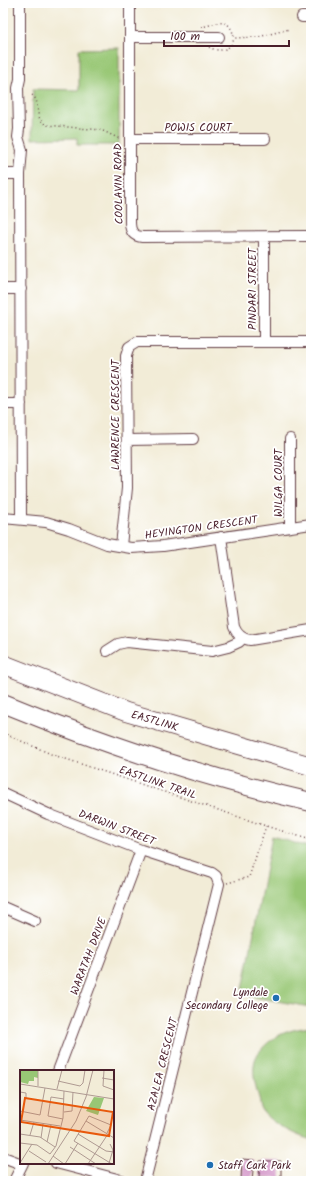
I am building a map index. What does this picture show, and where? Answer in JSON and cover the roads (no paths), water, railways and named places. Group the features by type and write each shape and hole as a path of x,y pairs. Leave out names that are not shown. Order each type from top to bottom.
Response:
{"highway":[{"name":"EASTLINK","path":"3,664 126,712 311,766"},
{"path":"3,703 101,740 159,759 214,776 311,802"}],"street":[{"path":"20,3 18,137 22,150 20,174 21,518"},
{"name":"COOLAVIN ROAD","path":"130,3 130,36 125,139 130,222 133,233 142,237 311,236"},
{"path":"130,36 219,36"},
{"name":"POWIS COURT","path":"125,139 265,139"},
{"path":"3,174 20,174"},
{"name":"PINDARI STREET","path":"264,237 264,342"},
{"path":"3,289 21,289"},
{"name":"LAWRENCE CRESCENT","path":"121,546 127,488 126,356 127,350 131,345 137,342 311,342"},
{"path":"3,404 21,404"},
{"path":"126,440 193,439"},
{"name":"WILGA COURT","path":"290,439 290,527"},
{"name":"HEYINGTON CRESCENT","path":"3,518 21,518 57,524 97,540 121,546 154,547 311,524"},
{"path":"221,537 236,632 243,638 250,640 311,631"},
{"path":"107,651 118,644 127,642 212,651 234,645 243,638"},
{"name":"DARWIN STREET","path":"3,793 48,814 141,850 212,873 224,883"},
{"name":"WARATAH DRIVE","path":"58,1070 141,850"},
{"name":"AZALEA CRESCENT","path":"146,1181 224,883"},
{"path":"3,907 35,922"},
{"path":"3,1157 22,1166"},
{"path":"3,1161 22,1166"},
{"path":"60,1164 125,1181"},
{"path":"14,1181 22,1166"}],"place":[{"name":"Lyndale Secondary College","path":"276,998"},
{"name":"Staff Cark Park","path":"210,1165"}]}
